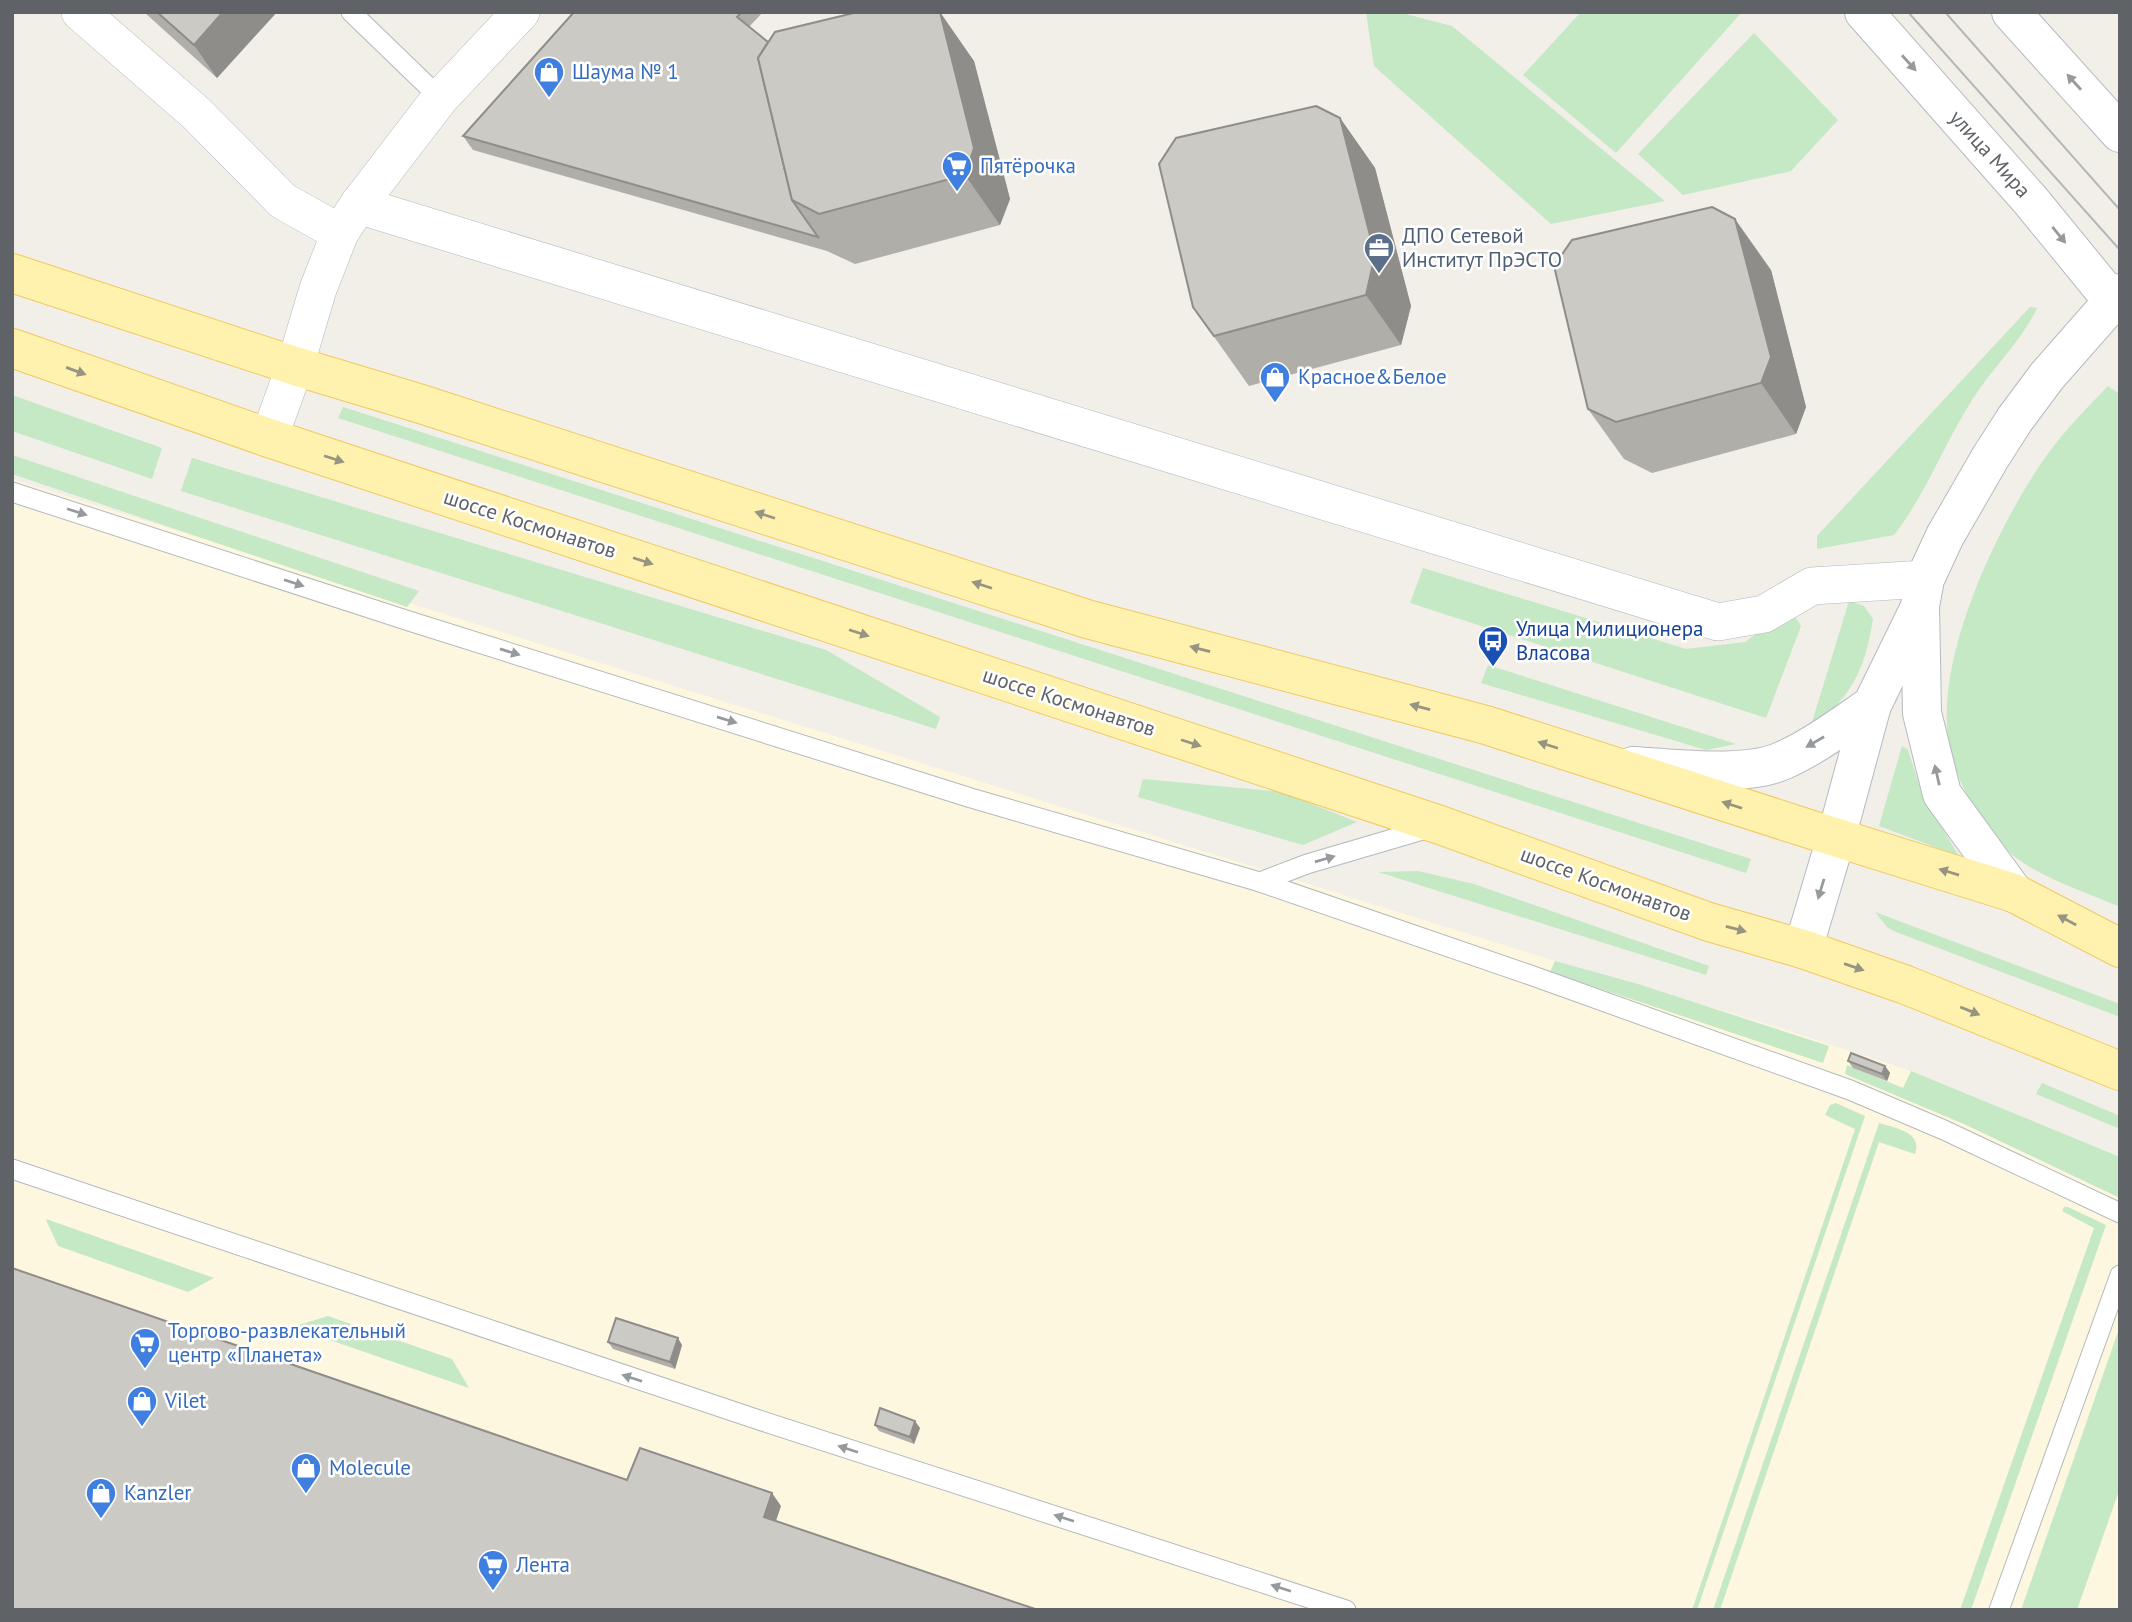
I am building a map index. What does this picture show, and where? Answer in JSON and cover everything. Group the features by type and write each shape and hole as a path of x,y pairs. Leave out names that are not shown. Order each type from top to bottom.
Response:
{"main road":[{"name":"улица Мира","path":"1864,12 2117,300"},
{"path":"2011,12 2120,132"},
{"path":"12,274 1087,619 1486,725 1836,838 2014,892 2120,948"},
{"path":"1802,949 1872,705 1923,593 1945,536 2015,419 2047,376 2117,300"},
{"name":"шоссе Космонавтов","path":"12,348 269,438 1440,825 1709,922 1802,949 1906,985 2120,1071"},
{"path":"1923,593 1922,713 1942,794 2014,892"},
{"path":"1609,765 1751,770 1783,761 1872,705"}],"street":[{"path":"80,12 197,114 284,201 1718,622 1764,614 1812,586 1923,593"},
{"path":"269,438 295,366 318,289 349,219 440,98 521,12"}],"lane":[{"path":"351,12 440,98"},
{"path":"12,492 409,621 971,798 1260,882 1533,976 1850,1090 1944,1130 2120,1213"},
{"path":"1260,882 1307,864 1440,825"},
{"path":"12,1169 756,1419 1346,1610"},
{"path":"1999,1610 2120,1275"}],"shaded area":[{"path":"12,479 1555,961 1764,1023 1911,1071 2120,1157 2120,1610 12,1610"}],"green space":[{"path":"1366,12 1398,12 1452,26 1665,201 1551,224 1374,66"},
{"path":"1581,12 1742,12 1616,153 1523,75"},
{"path":"1754,33 1838,120 1791,171 1683,195 1638,154"},
{"path":"2030,307 2037,308 2015,344 1972,400 1916,503 1894,535 1817,549 1817,536"},
{"path":"2108,386 2120,394 2120,907 2039,872 2011,854 1999,842 1980,818 1964,789 1952,758 1947,728 1953,661 1975,589 1990,554 2042,462 2065,432"},
{"path":"12,395 162,448 152,479 12,431"},
{"path":"343,407 1751,859 1746,873 338,418"},
{"path":"12,455 419,591 407,607 12,474"},
{"path":"192,458 826,650 940,717 936,729 181,491"},
{"path":"1423,568 1686,649 1745,642 1790,609 1801,626 1766,718 1410,603"},
{"path":"1849,601 1864,606 1873,619 1865,655 1860,670 1845,695 1809,732"},
{"path":"1488,665 1736,744 1706,750 1481,683"},
{"path":"1902,746 1908,750 1923,797 1959,856 1879,826"},
{"path":"1143,779 1282,792 1357,822 1303,845 1138,797"},
{"path":"1418,871 1474,884 1709,966 1706,975 1378,872"},
{"path":"1875,912 2120,1004 2120,1017 1896,932 1888,928"},
{"path":"1555,961 1638,984 1829,1046 1823,1063 1550,972"},
{"path":"1847,1065 1903,1088 1911,1071 2120,1157 2120,1198 1966,1125 1845,1074"},
{"path":"2042,1083 2120,1116 2120,1129 2036,1094"},
{"path":"1836,1103 1865,1116 1697,1610 1692,1610 1855,1129 1825,1115 1830,1105"},
{"path":"1879,1123 1900,1129 1911,1136 1915,1141 1915,1154 1879,1142 1720,1610 1713,1610"},
{"path":"2064,1207 2106,1225 1971,1610 1960,1610 2094,1228 2062,1211"},
{"path":"46,1219 214,1278 188,1292 58,1246"},
{"path":"328,1316 452,1359 469,1388 292,1327"},
{"path":"2120,1326 2120,1488 2077,1610 2021,1610"}],"building":[{"path":"157,12 223,12 194,45"},
{"path":"574,12 742,12 737,17 768,42 758,58 792,200 818,237 463,136"},
{"path":"858,12 940,12 974,148 965,175 819,214 792,200 758,58 775,32"},
{"path":"1316,106 1340,118 1375,255 1366,295 1214,336 1193,307 1159,164 1176,138"},
{"path":"1712,207 1735,219 1771,357 1761,383 1616,422 1588,409 1554,266 1572,240"},
{"path":"1851,1053 1885,1066 1882,1074 1848,1061"},
{"name":"Торгово-развлекательный центр «Планета»","path":"12,1268 627,1480 640,1448 772,1493 764,1517 1038,1610 12,1610"},
{"path":"616,1318 678,1338 670,1362 608,1342"},
{"path":"880,1408 915,1421 910,1437 875,1425"}],"tram line":[{"path":"1908,12 2120,250"},
{"path":"1945,12 2120,210"}],"place":[{"name":"Шаума № 1","path":"549,99"},
{"name":"Пятёрочка","path":"957,193"},
{"name":"ДПО Сетевой Институт ПрЭСТО","path":"1379,275"},
{"name":"Красное&Белое","path":"1275,404"},
{"name":"Улица Милиционера Власова","path":"1493,668"},
{"name":"Торгово-развлекательный центр «Планета»","path":"145,1370"},
{"name":"Vilet","path":"142,1428"},
{"name":"Molecule","path":"306,1495"},
{"name":"Kanzler","path":"101,1520"},
{"name":"Лента","path":"493,1592"}]}
